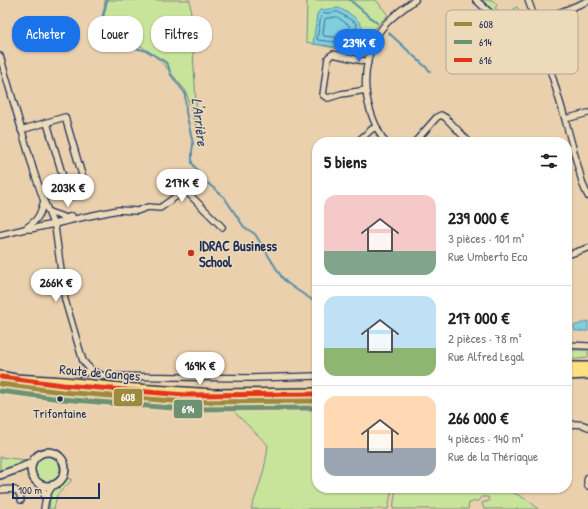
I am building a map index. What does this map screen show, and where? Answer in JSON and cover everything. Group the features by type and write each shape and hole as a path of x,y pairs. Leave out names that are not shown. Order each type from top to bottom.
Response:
{"main road":[{"path":"572,367 588,367"},
{"path":"572,375 588,374"},
{"name":"Route de Ganges","path":"0,376 15,379 121,388 214,394 312,393"},
{"name":"Route de Ganges","path":"0,384 62,392 185,402 312,401"}],"street":[{"path":"382,137 376,127 370,110 366,90 370,52 381,30 388,22 415,0"},
{"path":"476,0 487,10"},
{"path":"528,0 532,10"},
{"path":"562,10 588,1"},
{"path":"366,90 341,94 328,98 323,95 328,58 330,56 333,54 368,62"},
{"path":"0,56 21,130 44,201 56,231 65,300 83,361 89,369 104,376 251,378 312,376"},
{"path":"552,74 570,137"},
{"path":"565,119 588,113"},
{"path":"419,137 437,117 441,116 446,118 465,137"},
{"path":"21,130 65,117 87,192 69,197 47,123"},
{"path":"363,137 376,127"},
{"path":"572,145 583,185 588,196"},
{"path":"0,235 118,210 137,211 148,207 160,208 185,190 222,227"},
{"path":"25,229 37,220 44,201"},
{"path":"49,212 66,218 84,216"},
{"path":"572,253 588,248"},
{"path":"572,345 588,346"},
{"path":"80,373 85,373 89,369"},
{"path":"572,424 584,425 588,427"},
{"path":"44,509 45,499 48,492 58,483 65,473 62,459 58,455 48,451 38,454 34,458 30,468 33,479 37,483 48,487 53,486"},
{"path":"0,475 32,463"},
{"path":"18,469 31,473"},
{"path":"588,477 588,486"},
{"path":"42,485 45,499"},
{"path":"0,490 8,489 17,491 21,495 21,500"}],"green space":[{"path":"105,0 190,0 191,16 151,16 151,52 193,52 198,136 186,91 161,61 143,48 143,16 102,16"},
{"path":"307,0 376,0 388,15 368,35 358,53 306,42"},
{"path":"482,0 492,0 497,5 495,8 497,10 493,10"},
{"path":"572,350 588,350 588,358 572,360"},
{"path":"229,407 312,407 312,493 391,493 388,509 251,509 262,477 268,445"},
{"path":"47,456 56,460 60,469 56,478 47,482 38,478 34,469 38,460"},
{"path":"0,457 26,460 21,465 0,472"},
{"path":"67,478 72,480 57,495 54,509 49,509 51,491 61,485"},
{"path":"395,493 514,493 530,502 538,509 484,509 482,503 489,501 488,497 481,497 480,500 469,503 468,509 393,509"}],"water":[{"path":"339,8 356,19 363,29 345,48 313,44 317,14 320,10"},
{"path":"588,321 588,331 575,331 574,326"}],"waterway":[{"name":"L'Arrière","path":"107,0 102,22 95,39 147,51 168,65 171,75 185,93 186,112 193,144 192,163 204,180 224,197 244,227 255,234 286,282 312,300"},
{"path":"350,0 377,23"},
{"path":"389,33 430,71"}],"transit line":[{"name":"616","path":"1,377 63,385 185,395 312,394"},
{"name":"608","path":"0,384 62,392 185,402 312,401"},
{"name":"614","path":"0,391 61,399 184,409 312,408"}],"place":[{"name":"IDRAC Business School","path":"191,253"},
{"name":"Trifontaine","path":"60,399"}]}
